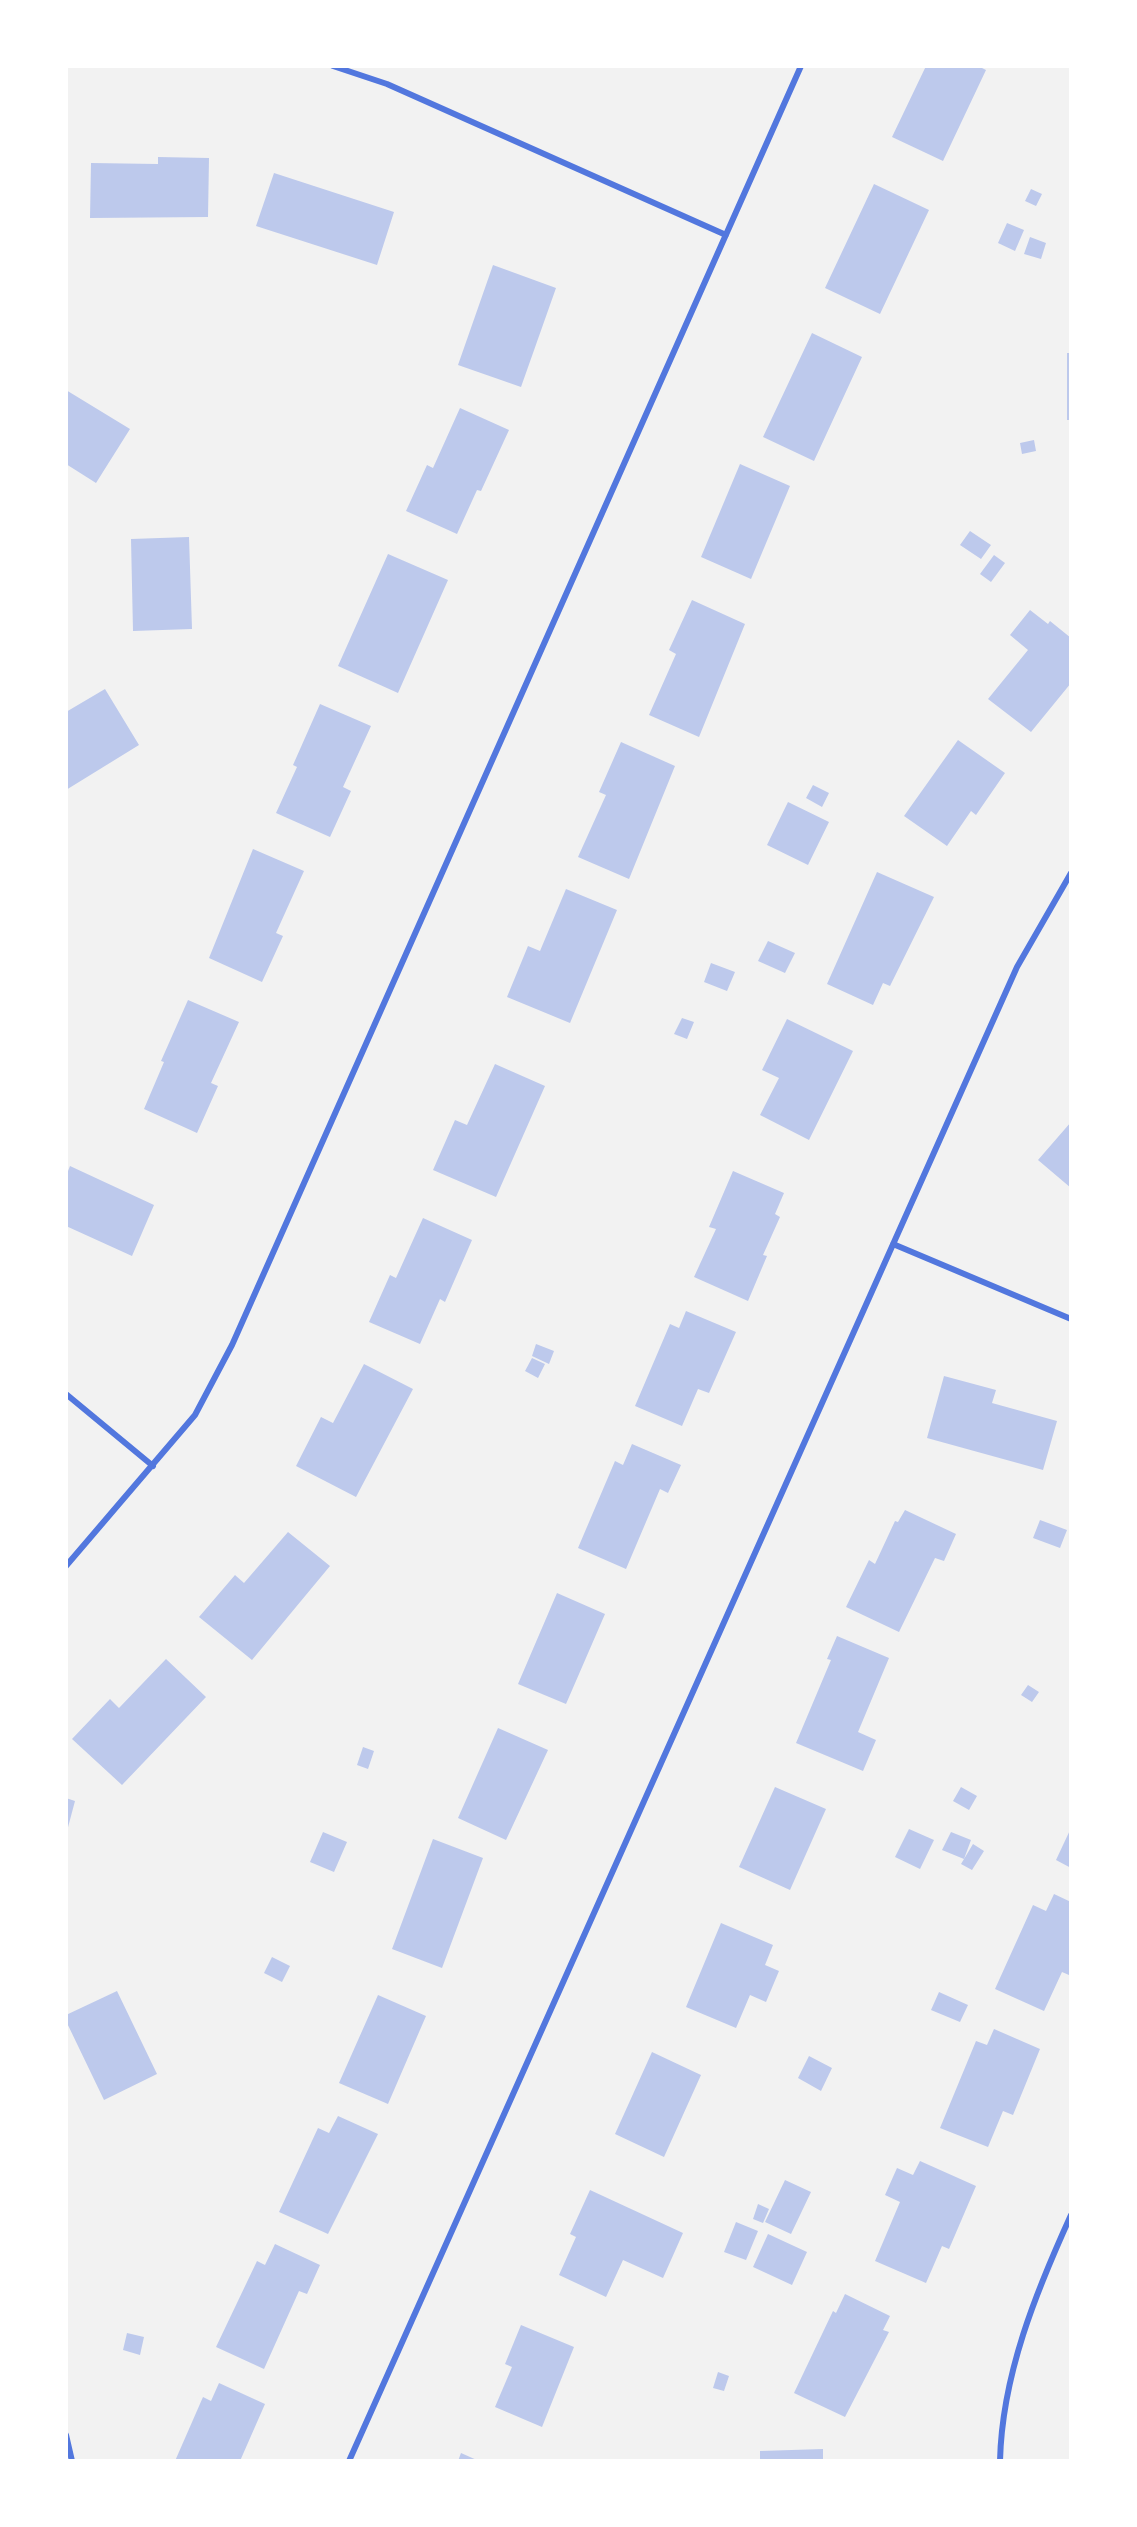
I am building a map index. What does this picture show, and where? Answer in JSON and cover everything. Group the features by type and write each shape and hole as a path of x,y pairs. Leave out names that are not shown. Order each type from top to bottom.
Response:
{"street":[{"path":"333,66 387,84 726,235"},
{"path":"66,1566 195,1415 232,1345 801,66"},
{"path":"349,2461 1017,967 1071,873"},
{"path":"893,1244 1071,1319"},
{"path":"66,1394 153,1466"},
{"path":"1000,2461 1006,2401 1015,2360 1050,2260 1071,2215"},
{"path":"66,2434 72,2461"}],"building":[{"path":"926,66 978,66 986,70 943,161 892,137"},
{"path":"158,157 209,158 208,217 90,218 91,163 158,164"},
{"path":"274,173 394,212 377,265 256,226"},
{"path":"874,184 929,210 880,314 825,288"},
{"path":"1031,189 1042,194 1036,206 1025,201"},
{"path":"1007,223 1024,230 1015,251 998,243"},
{"path":"1030,237 1046,243 1041,259 1024,254"},
{"path":"493,265 556,288 521,387 458,365"},
{"path":"812,333 862,357 814,461 763,437"},
{"path":"1067,353 1071,353 1071,420 1067,420"},
{"path":"66,390 130,429 96,483 66,464"},
{"path":"460,408 509,430 481,491 477,490 457,534 406,511 427,465 433,468"},
{"path":"1034,440 1036,451 1022,454 1020,443"},
{"path":"740,464 790,486 751,579 701,557"},
{"path":"970,531 991,545 981,559 960,545"},
{"path":"189,537 192,629 133,631 131,539"},
{"path":"388,554 448,580 398,693 338,666"},
{"path":"994,555 1005,563 991,582 980,574"},
{"path":"692,600 745,624 699,737 649,715 676,654 669,650"},
{"path":"1030,610 1048,624 1050,621 1071,638 1071,683 1031,732 988,699 1028,650 1010,635"},
{"path":"105,689 139,745 66,790 66,712"},
{"path":"320,704 371,726 343,787 351,791 330,837 276,813 297,767 293,765"},
{"path":"958,740 1005,773 976,815 971,811 947,846 904,816"},
{"path":"621,742 675,766 629,879 578,857 606,795 599,792"},
{"path":"813,785 829,793 822,807 806,798"},
{"path":"788,802 829,822 808,865 767,845"},
{"path":"253,849 304,871 276,933 283,936 262,982 209,958"},
{"path":"877,872 934,897 890,986 883,983 873,1005 827,984"},
{"path":"566,889 617,910 570,1023 507,997 528,946 540,951"},
{"path":"768,941 795,953 785,973 758,961"},
{"path":"711,963 735,972 727,991 704,982"},
{"path":"188,1000 239,1022 211,1083 218,1086 197,1133 144,1109 164,1062 161,1061"},
{"path":"682,1018 694,1022 687,1039 674,1034"},
{"path":"787,1019 853,1051 809,1140 760,1115 779,1078 762,1070"},
{"path":"495,1064 545,1086 496,1197 433,1170 455,1120 467,1125"},
{"path":"1071,1122 1071,1188 1038,1160"},
{"path":"70,1166 154,1205 132,1256 66,1226 66,1176"},
{"path":"733,1171 784,1193 775,1214 780,1217 763,1255 767,1256 748,1301 694,1277 716,1229 709,1227"},
{"path":"423,1218 472,1240 445,1302 440,1299 420,1344 369,1322 390,1275 396,1278"},
{"path":"686,1311 736,1332 709,1393 698,1389 682,1426 635,1406 670,1324 679,1328"},
{"path":"536,1344 554,1351 549,1364 532,1356"},
{"path":"532,1358 545,1364 538,1378 525,1371"},
{"path":"364,1364 413,1389 356,1497 296,1466 321,1417 333,1423"},
{"path":"944,1376 996,1390 992,1403 1057,1421 1043,1470 927,1438"},
{"path":"632,1444 681,1465 668,1493 660,1489 626,1569 578,1548 615,1461 623,1465"},
{"path":"905,1510 956,1534 944,1561 935,1558 899,1632 846,1607 869,1560 875,1564 895,1521 898,1522"},
{"path":"1040,1520 1067,1530 1060,1548 1033,1538"},
{"path":"288,1532 330,1566 252,1660 199,1617 235,1575 244,1583"},
{"path":"557,1593 605,1614 566,1704 518,1684"},
{"path":"837,1636 889,1658 858,1732 876,1740 863,1771 796,1743 831,1660 827,1659"},
{"path":"166,1659 206,1697 122,1785 72,1739 110,1699 119,1708"},
{"path":"1028,1685 1039,1692 1032,1702 1021,1695"},
{"path":"498,1728 548,1750 506,1840 458,1818"},
{"path":"363,1747 374,1751 368,1769 357,1765"},
{"path":"775,1787 826,1809 790,1890 739,1867"},
{"path":"961,1787 977,1796 969,1810 953,1801"},
{"path":"66,1798 75,1801 67,1831 66,1830"},
{"path":"1071,1828 1071,1868 1056,1860"},
{"path":"909,1829 934,1840 920,1869 895,1857"},
{"path":"323,1832 347,1842 334,1872 310,1862"},
{"path":"951,1832 971,1840 964,1859 942,1850"},
{"path":"433,1839 483,1858 442,1968 392,1949"},
{"path":"973,1844 984,1851 972,1870 961,1864"},
{"path":"1054,1894 1071,1902 1071,1970 1069,1975 1062,1972 1044,2011 995,1989 1033,1905 1046,1911"},
{"path":"721,1923 773,1945 765,1965 779,1971 766,2002 750,1995 736,2028 686,2007"},
{"path":"272,1957 290,1966 282,1982 264,1973"},
{"path":"117,1991 157,2074 104,2100 66,2021 66,2015"},
{"path":"939,1992 968,2005 960,2022 931,2010"},
{"path":"378,1995 426,2016 388,2104 339,2083"},
{"path":"994,2029 1040,2049 1013,2115 1003,2111 988,2147 940,2128 976,2041 987,2045"},
{"path":"652,2052 701,2075 664,2157 615,2134"},
{"path":"809,2056 832,2068 821,2091 798,2078"},
{"path":"338,2116 378,2134 328,2234 279,2212 318,2128 329,2133"},
{"path":"920,2161 976,2186 949,2249 942,2246 926,2283 875,2261 900,2202 885,2195 897,2168 913,2175"},
{"path":"785,2180 811,2192 791,2234 765,2222"},
{"path":"590,2190 683,2233 663,2278 623,2260 606,2297 559,2275 576,2237 570,2234"},
{"path":"758,2204 769,2209 763,2223 753,2219"},
{"path":"736,2222 758,2231 746,2260 724,2252"},
{"path":"768,2234 807,2252 792,2285 753,2267"},
{"path":"275,2244 320,2265 307,2294 299,2291 264,2369 216,2347 257,2261 265,2265"},
{"path":"845,2294 890,2316 883,2330 889,2332 845,2417 794,2393 833,2311 836,2313"},
{"path":"521,2325 574,2347 542,2427 495,2407 512,2367 505,2364"},
{"path":"127,2333 144,2337 140,2355 123,2350"},
{"path":"718,2372 729,2376 724,2391 713,2388"},
{"path":"219,2383 265,2404 240,2461 175,2461 203,2397 211,2401"},
{"path":"823,2449 823,2461 760,2461 760,2451"},
{"path":"461,2453 479,2461 458,2461"}]}
